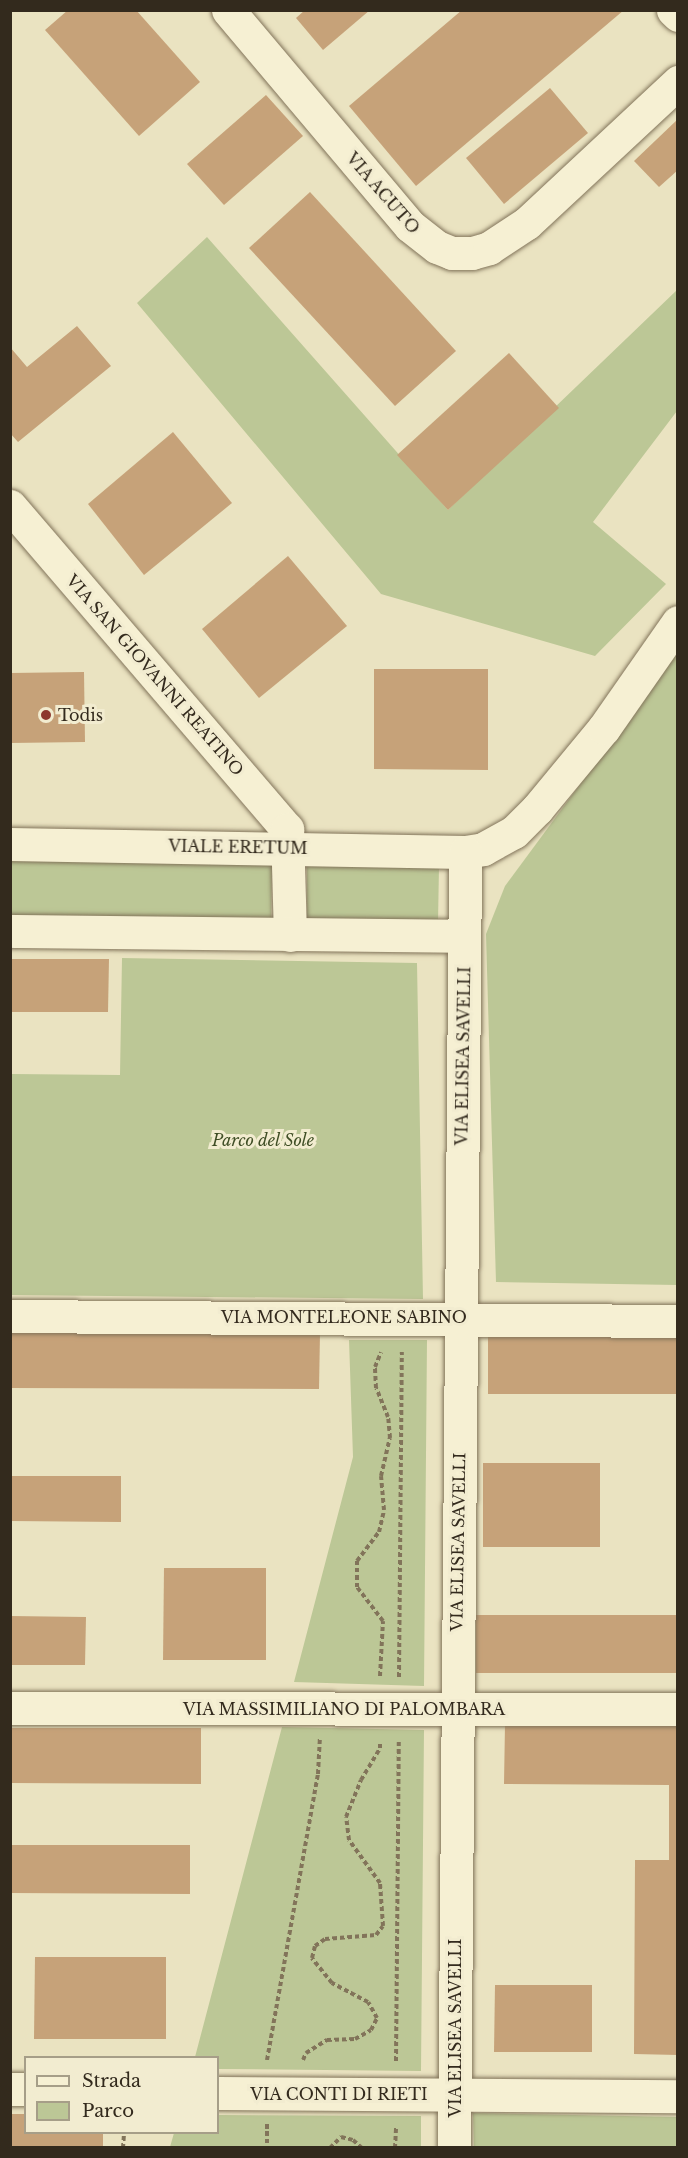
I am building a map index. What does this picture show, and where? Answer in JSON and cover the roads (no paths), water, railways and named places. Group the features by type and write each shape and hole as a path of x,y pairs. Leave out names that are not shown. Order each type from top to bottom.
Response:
{"street":[{"name":"VIA ACUTO","path":"228,10 410,225 436,247 452,253 472,254 489,248 527,223 678,81"},
{"path":"673,10 678,15"},
{"name":"VIA SAN GIOVANNI REATINO","path":"10,506 287,830 291,847"},
{"path":"465,852 504,839 537,809 604,728 678,622"},
{"name":"VIALE ERETUM","path":"10,844 291,847 465,852"},
{"path":"290,935 291,847"},
{"name":"VIA ELISEA SAVELLI","path":"454,2148 465,852"},
{"path":"10,932 464,936"},
{"name":"VIA MONTELEONE SABINO","path":"10,1316 678,1321"},
{"name":"VIA MASSIMILIANO DI PALOMBARA","path":"10,1708 678,1709"},
{"name":"VIA CONTI DI RIETI","path":"219,2093 678,2096"}],"place":[{"name":"Todis","path":"46,715"}],"park label":[{"name":"Parco del Sole","path":"263,1140"}]}
